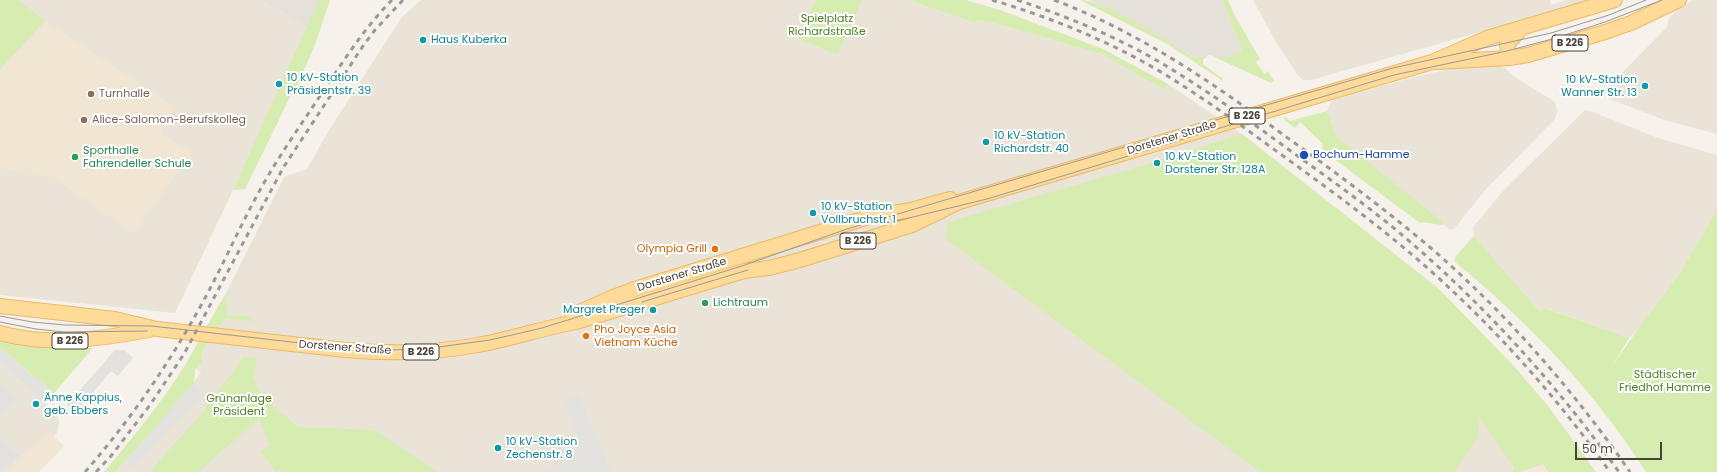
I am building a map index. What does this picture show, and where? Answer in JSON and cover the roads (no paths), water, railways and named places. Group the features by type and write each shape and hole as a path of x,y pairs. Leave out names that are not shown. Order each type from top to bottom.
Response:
{"main road":[{"name":"Dorstener Straße","path":"0,306 115,319 157,329 338,349 415,352 476,346 576,322 744,271 769,268 912,226 959,202 1432,62 1472,43 1615,0"},
{"name":"Dorstener Straße","path":"1432,62 1448,63 1528,55 1631,23 1679,0"},
{"path":"1509,58 1507,44 1522,27"},
{"path":"1472,43 1499,52 1509,58"},
{"name":"Dorstener Straße","path":"556,326 574,315 635,289 764,251 869,217 911,210 950,199 959,202"},
{"path":"764,251 769,268"},
{"path":"601,304 616,310"},
{"name":"Dorstener Straße","path":"0,333 46,341 70,341 157,329"}],"tram line":[{"path":"0,316 32,322 65,325 152,326 300,343 383,350 424,349 490,340 542,328 742,266 847,229 1270,104 1393,68 1551,33 1609,15 1646,0"},
{"path":"888,223 987,199 1394,75 1507,51 1556,38 1605,22 1662,0"},
{"path":"642,302 748,270"},
{"path":"0,322 36,329 64,332 147,331"}],"railway":[{"path":"85,472 135,410 179,344 205,298 273,167 353,48 371,23 392,0"},
{"path":"96,472 111,456 150,405 184,354 283,168 363,46 375,30 403,0"},
{"path":"992,0 1055,21 1096,38 1156,69 1224,114 1354,208 1416,258 1495,333 1543,386 1589,443 1610,472"},
{"path":"1017,0 1058,14 1119,40 1176,72 1249,121 1383,219 1457,284 1515,343 1569,406 1619,472"},
{"path":"1054,0 1116,27 1203,78 1322,163 1414,234 1487,300 1538,354 1586,412 1630,472"}],"place":[{"name":"Haus Kuberka","path":"423,40"},
{"name":"10 kV-Station Präsidentstr. 39","path":"279,84"},
{"name":"10 kV-Station Wanner Str. 13","path":"1645,86"},
{"name":"Turnhalle","path":"91,94"},
{"name":"Alice-Salomon-Berufskolleg","path":"84,120"},
{"name":"10 kV-Station Richardstr. 40","path":"986,142"},
{"name":"Bochum-Hamme","path":"1304,155"},
{"name":"Sporthalle Fahrendeller Schule","path":"75,157"},
{"name":"10 kV-Station Dorstener Str. 128A","path":"1157,163"},
{"name":"10 kV-Station Vollbruchstr. 1","path":"813,213"},
{"name":"Olympia Grill","path":"715,249"},
{"name":"Lichtraum","path":"705,303"},
{"name":"Margret Preger","path":"653,310"},
{"name":"Pho Joyce Asia Vietnam Küche","path":"586,336"},
{"name":"Änne Kappius, geb. Ebbers","path":"36,404"},
{"name":"10 kV-Station Zechenstr. 8","path":"498,448"}],"park label":[{"name":"Spielplatz Richardstraße","path":"827,25"},
{"name":"Städtischer Friedhof Hamme","path":"1665,381"},
{"name":"Grünanlage Präsident","path":"239,405"}]}
